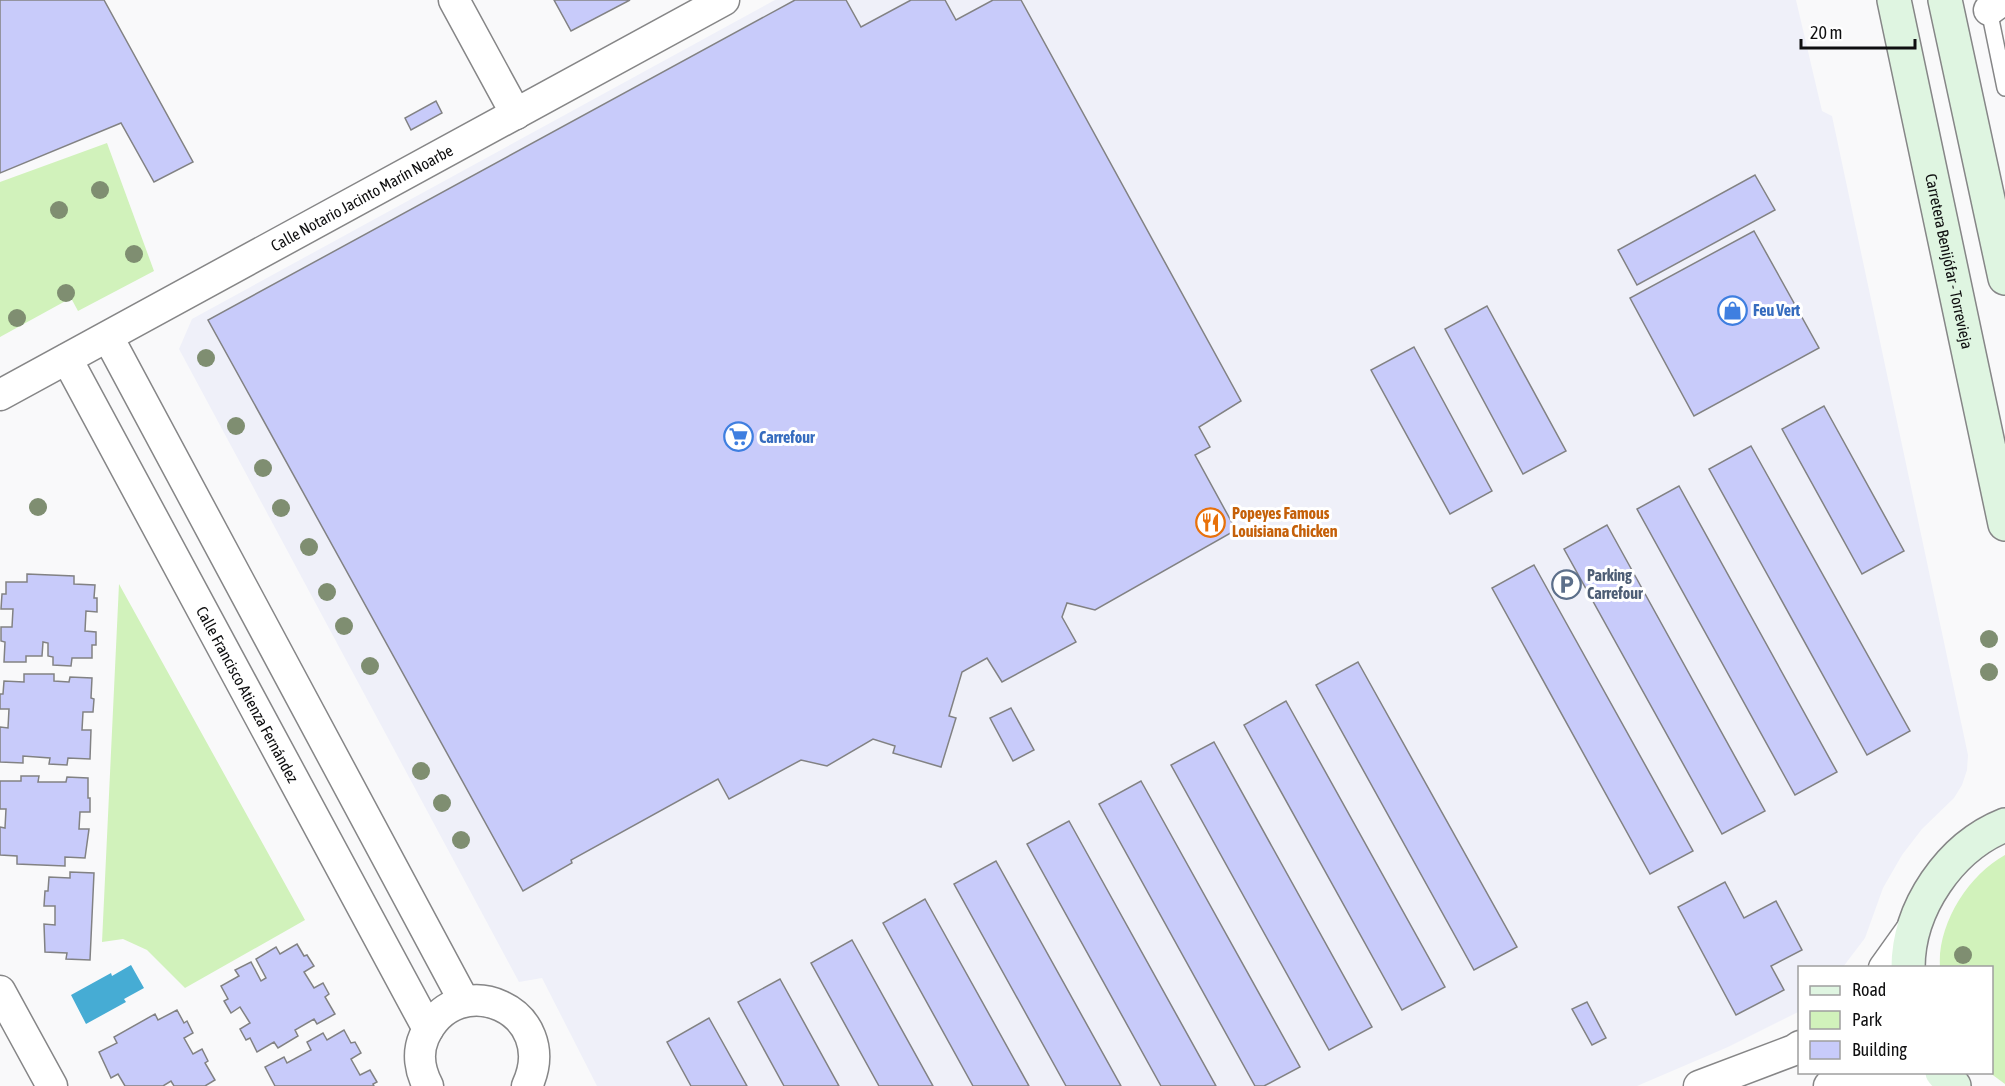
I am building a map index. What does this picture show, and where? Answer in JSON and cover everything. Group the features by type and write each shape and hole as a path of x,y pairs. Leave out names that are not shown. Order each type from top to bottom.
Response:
{"main road":[{"name":"Carretera Benijófar - Torrevieja","path":"1894,0 2005,524"},
{"path":"1945,0 2005,278"},
{"path":"1908,966 1914,926 1932,886 1961,853 2002,821"}],"street":[{"path":"454,0 516,114"},
{"name":"Calle Notario Jacinto Marín Noarbe","path":"0,395 724,0"},
{"path":"108,337 464,1001"},
{"name":"Calle Francisco Atienza Fernández","path":"67,359 428,1029"},
{"path":"1885,966 1914,926"},
{"path":"0,991 52,1086"},
{"path":"428,1086 422,1071 420,1056 422,1042 428,1029 437,1016 450,1007 464,1001 484,1001 502,1005 513,1012 530,1034 535,1061 527,1086"},
{"path":"1699,1086 1798,1047"},
{"path":"1829,1086 1869,1078 1948,1080"}],"lane":[{"path":"1993,3 2005,88"}],"shaded area":[{"path":"775,0 1796,0 1822,111 1832,116 1968,755 1967,770 1954,798 1922,829 1902,855 1883,888 1865,938 1844,966 1798,966 1798,1012 1728,1047 1637,1086 597,1086 542,978 519,982 179,349 192,319"}],"green space":[{"path":"107,143 154,271 78,311 71,298 0,337 0,182"},
{"path":"119,584 305,920 185,988 147,950 123,939 102,942"},
{"path":"2005,855 2005,1084 1991,1074 1993,966 1940,966 1940,951 1949,918 1967,888 1991,864"}],"water":[{"path":"131,965 144,988 124,999 126,1002 86,1024 71,995"}],"building":[{"path":"0,0 104,0 193,162 154,182 121,123 0,173"},
{"path":"554,0 630,0 571,31"},
{"name":"Carrefour","path":"795,0 846,0 861,27 911,0 945,0 956,20 993,0 1021,0 1241,401 1199,427 1210,447 1195,455 1236,530 1095,610 1067,603 1062,617 1076,642 1002,682 987,658 962,672 949,716 956,718 941,767 893,753 895,746 873,739 827,766 801,760 729,799 718,779 571,860 572,863 523,891 208,320"},
{"path":"436,101 442,113 411,130 405,118"},
{"path":"1755,175 1775,210 1637,285 1618,250"},
{"path":"1754,231 1819,348 1694,416 1630,298"},
{"path":"1487,306 1566,451 1523,474 1445,329"},
{"path":"1414,347 1492,491 1450,514 1371,370"},
{"path":"1824,406 1904,551 1862,574 1782,429"},
{"path":"1751,446 1910,731 1867,755 1709,469"},
{"path":"1679,486 1837,772 1795,795 1637,509"},
{"path":"1607,525 1765,811 1722,834 1564,549"},
{"path":"1534,565 1693,851 1650,874 1492,588"},
{"path":"27,574 74,576 74,584 95,585 94,598 97,598 97,612 86,611 85,631 96,632 96,645 92,645 92,658 72,658 71,666 53,665 53,657 48,656 48,643 43,642 42,656 26,656 26,662 4,662 5,642 1,641 1,627 12,627 13,609 1,609 2,594 6,594 6,582 27,582"},
{"path":"1358,662 1517,947 1474,970 1316,685"},
{"path":"24,674 54,674 54,681 69,682 70,677 92,678 93,712 83,712 82,730 91,730 90,759 68,758 67,765 49,764 50,758 23,756 23,763 0,762 0,727 8,728 9,709 0,709 0,694 3,694 4,681 24,682"},
{"path":"1286,701 1445,987 1402,1010 1244,725"},
{"path":"1011,708 1034,750 1013,761 990,718"},
{"path":"1214,742 1372,1027 1329,1050 1171,765"},
{"path":"21,776 39,776 38,782 66,782 67,777 88,778 90,812 80,812 79,829 89,829 85,858 65,857 65,866 17,864 17,856 0,855 0,827 5,828 6,809 0,809 0,781 21,781"},
{"path":"1141,781 1300,1067 1264,1086 1255,1086 1099,804"},
{"path":"1069,821 1216,1086 1161,1086 1027,844"},
{"path":"996,861 1121,1086 1066,1086 954,884"},
{"path":"70,872 94,873 90,960 66,959 67,953 45,952 44,924 55,925 55,906 44,906 49,877 70,878"},
{"path":"1725,882 1744,918 1776,901 1802,950 1771,966 1784,990 1736,1015 1678,907"},
{"path":"925,899 1029,1086 973,1086 883,923"},
{"path":"852,940 933,1086 879,1086 811,963"},
{"path":"297,944 314,966 304,972 314,988 323,983 329,994 325,997 335,1014 317,1024 314,1019 295,1030 298,1036 278,1048 274,1042 257,1052 250,1038 246,1040 240,1029 250,1023 240,1007 231,1013 224,1001 228,999 221,986 239,976 235,970 251,962 261,981 266,978 256,959 276,947 280,954"},
{"path":"780,979 839,1086 784,1086 738,1002"},
{"path":"1587,1002 1606,1038 1592,1045 1572,1009"},
{"path":"177,1010 184,1023 187,1021 193,1033 184,1038 193,1054 202,1049 208,1061 205,1063 215,1080 205,1086 174,1086 171,1081 163,1086 125,1086 118,1074 111,1078 99,1052 117,1043 114,1037 155,1014 158,1020"},
{"path":"709,1018 747,1086 691,1086 667,1042"},
{"path":"344,1030 351,1043 355,1042 361,1053 351,1059 360,1075 370,1070 377,1082 373,1084 374,1086 275,1086 265,1067 284,1057 287,1063 311,1050 307,1042 323,1033 327,1040"}],"place":[{"name":"Feu Vert","path":"1732,310"},
{"name":"Carrefour","path":"738,437"},
{"name":"Popeyes Famous Louisiana Chicken","path":"1211,522"},
{"name":"Parking Carrefour","path":"1566,584"}]}
